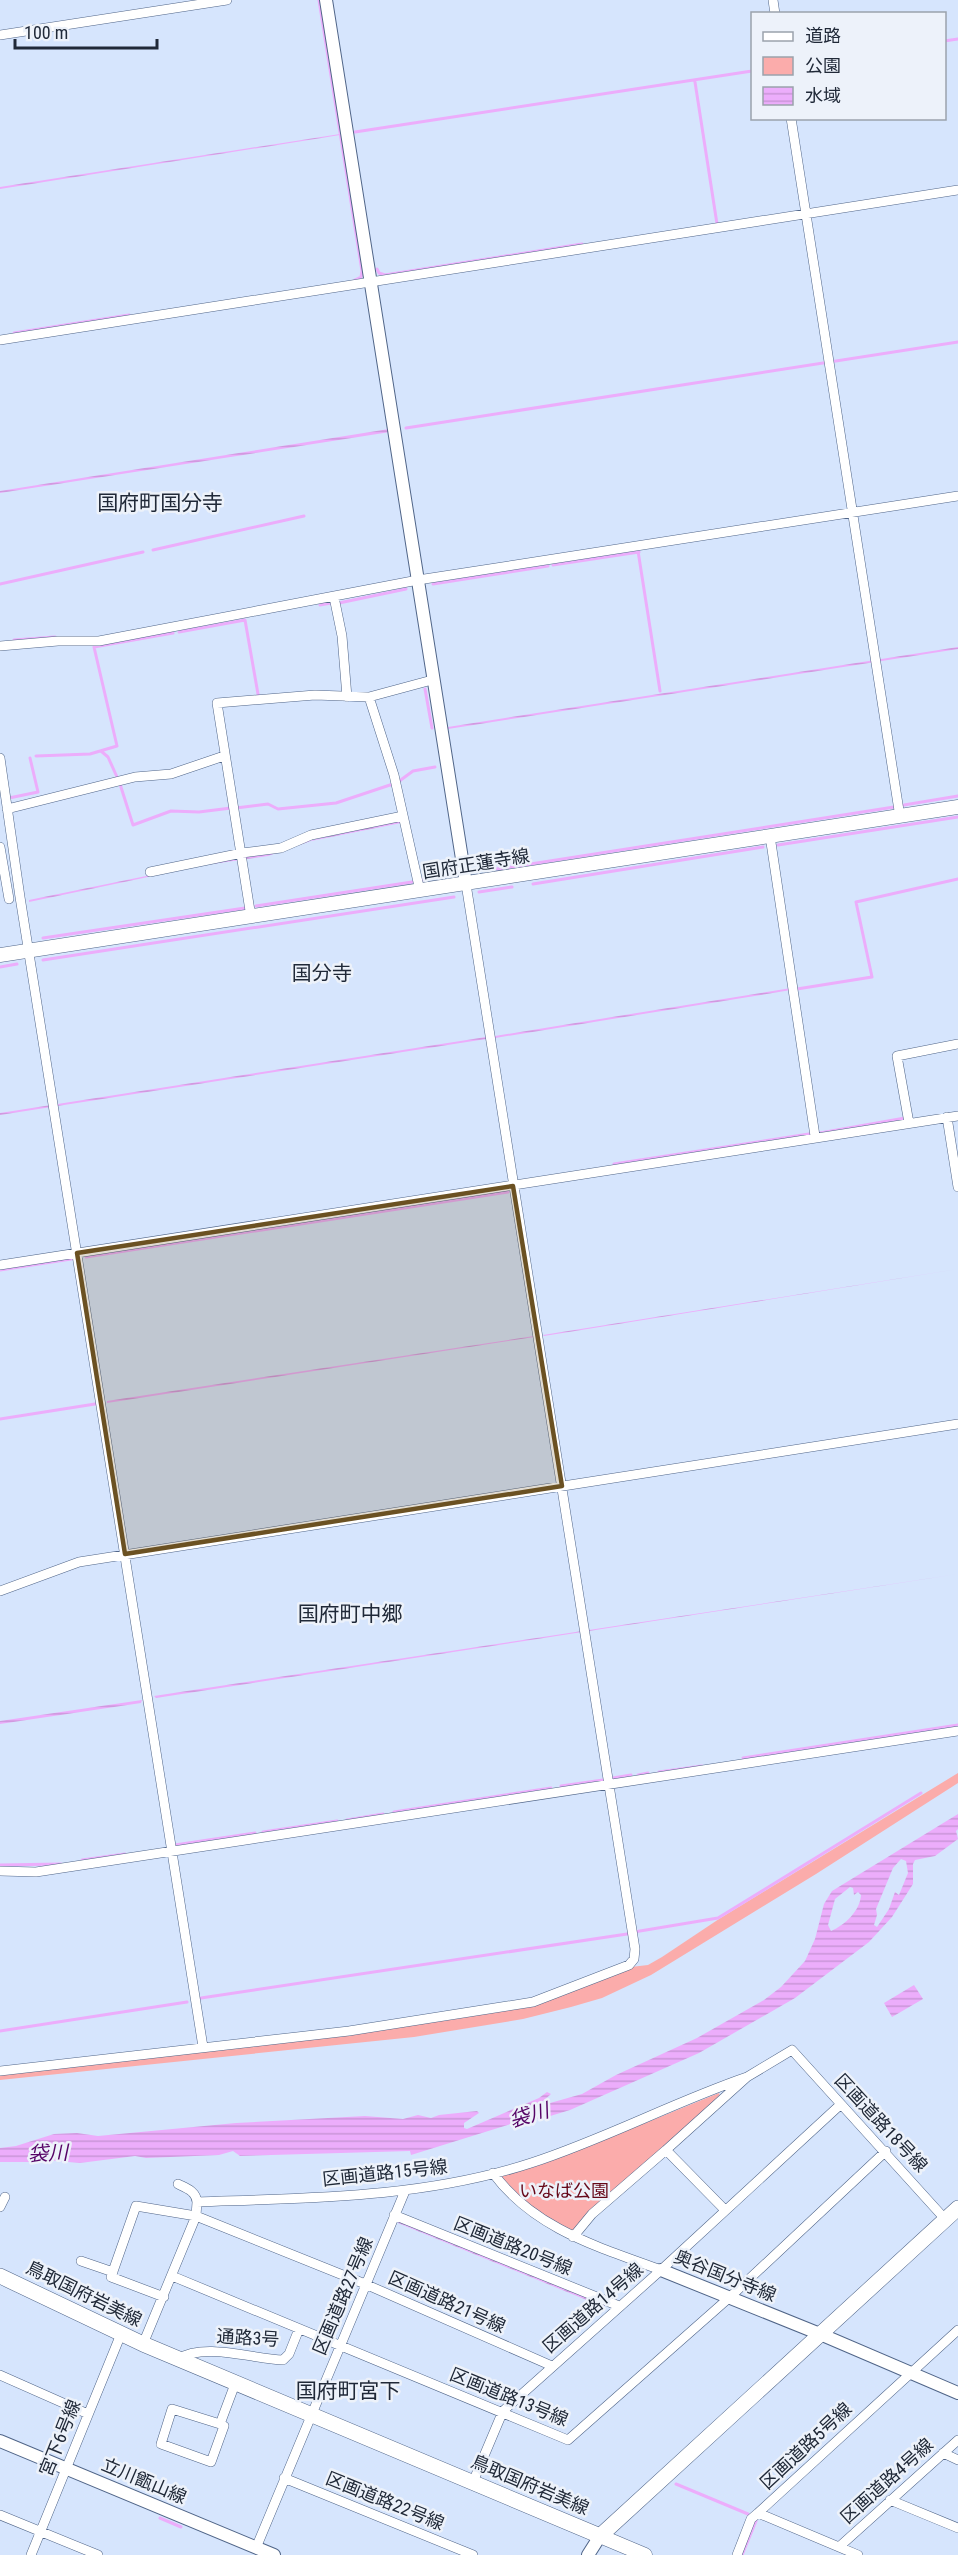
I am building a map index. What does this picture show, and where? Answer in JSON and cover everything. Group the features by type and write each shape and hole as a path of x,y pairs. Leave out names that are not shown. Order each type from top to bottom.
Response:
{"main road":[{"name":"国府正蓮寺線","path":"0,955 958,807"},
{"name":"鳥取国府岩美線","path":"0,2276 178,2360 600,2536 958,2208"},
{"path":"600,2536 645,2555"}],"street":[{"path":"0,35 227,0"},
{"path":"0,2071 349,2031 532,2002 629,1965 634,1959 635,1949 326,0"},
{"path":"791,120 900,817"},
{"path":"0,340 958,190"},
{"path":"0,646 58,641 99,641 418,580 958,496"},
{"path":"334,597 343,647 347,697"},
{"path":"251,916 243,853 224,756 217,703 315,695 369,697 432,680"},
{"path":"369,697 394,775 420,891"},
{"path":"7,809 135,777 171,774 224,756"},
{"path":"0,758 28,951 203,2047"},
{"path":"150,872 243,853 281,848 311,835 403,816"},
{"path":"770,836 816,1136"},
{"path":"0,847 4,899 20,897"},
{"path":"909,1123 897,1056 958,1044"},
{"path":"0,1265 513,1186 816,1136 958,1116"},
{"path":"947,1118 958,1187"},
{"path":"0,1591 79,1562 958,1424"},
{"path":"0,1871 36,1872 958,1731"},
{"name":"区画道路18号線","path":"747,2077 792,2050 840,2105 886,2151 945,2219"},
{"path":"573,2237 592,2214 747,2077"},
{"name":"区画道路15号線","path":"197,2202 405,2191 459,2182 531,2163 616,2132 747,2077"},
{"name":"区画道路14号線","path":"473,2482 503,2411 661,2270 840,2105"},
{"path":"666,2150 725,2210"},
{"name":"区画道路13号線","path":"172,2276 568,2439 730,2297 886,2151"},
{"name":"奥谷国分寺線","path":"493,2173 528,2210 573,2237 730,2297 958,2393"},
{"path":"143,2344 196,2216 197,2197 178,2184"},
{"name":"区画道路27号線","path":"256,2548 405,2191"},
{"path":"0,2207 4,2197"},
{"name":"区画道路21号線","path":"113,2272 136,2206 196,2216 365,2284 552,2366"},
{"name":"区画道路20号線","path":"394,2215 619,2307"},
{"path":"81,2261 113,2272 111,2277 164,2297"},
{"name":"通路3号","path":"178,2360 192,2353 203,2352 283,2360 289,2354 299,2329"},
{"name":"区画道路5号線","path":"858,2555 758,2513 958,2330"},
{"name":"宮下6号線","path":"32,2555 65,2468 121,2334"},
{"path":"0,2375 88,2414"},
{"path":"220,2424 235,2384"},
{"path":"172,2409 220,2424 224,2426 211,2462 161,2444 172,2409"},
{"name":"立川甑山線","path":"0,2440 274,2555"},
{"name":"区画道路4号線","path":"839,2547 958,2440"},
{"path":"943,2453 958,2460"},
{"name":"区画道路22号線","path":"284,2478 473,2555"},
{"path":"890,2500 958,2528"},
{"path":"737,2555 751,2519 758,2513"},
{"path":"0,2515 98,2555"},
{"path":"588,2555 600,2536"}],"highlighted area":[{"path":"513,1186 562,1486 125,1554 77,1253"}],"green space":[{"path":"958,1773 958,1783 816,1874 651,1975 602,1998 523,2019 414,2037 0,2080 0,2073 351,2034 456,2019 492,2012 631,1967 648,1965"},
{"name":"いなば公園","path":"719,2093 720,2096 573,2233 517,2198 502,2177 503,2173 569,2154"}],"water":[{"path":"340,135 0,189 0,187"},
{"path":"389,429 390,432 0,493 0,491"},
{"path":"958,647 958,649 448,729 448,727"},
{"path":"400,820 401,823 311,841 268,856 205,865 29,902 29,900 234,858"},
{"path":"791,988 791,990 495,1038 495,1036"},
{"path":"486,1037 486,1039 0,1115 0,1113"},
{"path":"958,1269 544,1336 543,1335"},
{"path":"534,1337 107,1403 107,1401"},
{"path":"958,1574 156,1698 154,1696"},
{"path":"142,1700 141,1703 0,1724 0,1721"},
{"name":"袋川","path":"958,1814 956,1831 958,1839 935,1856 915,1860 913,1884 892,1917 869,1942 795,1998 699,2053 570,2110 514,2123 411,2155 410,2151 240,2156 233,2151 219,2155 146,2158 135,2156 80,2163 46,2160 0,2162 0,2148 16,2146 54,2134 77,2133 98,2136 236,2123 365,2116 403,2119 418,2115 431,2118 477,2111 479,2113 464,2123 464,2128 467,2129 539,2098 547,2092 551,2094 542,2102 543,2105 582,2094 616,2075 697,2038 764,2000 781,1987 805,1961 815,1939 824,1904 832,1891","holes":["901,1859 906,1861 908,1873 899,1895 895,1892 889,1909 877,1927 874,1925 876,1909 893,1868","850,1887 853,1888 854,1895 858,1892 861,1895 858,1907 846,1921 831,1931 828,1925 835,1899"]},
{"path":"914,1985 923,1999 892,2017 884,2003"},
{"path":"399,2221 605,2305 604,2307 398,2223"}],"waterway":[{"path":"319,0 362,271 361,277 355,280"},
{"path":"946,41 958,39"},
{"path":"355,132 751,71"},
{"path":"695,82 717,224"},
{"path":"377,269 379,273 385,275 582,244"},
{"path":"14,333 129,315"},
{"path":"406,428 958,342"},
{"path":"153,550 304,516"},
{"path":"638,551 660,691"},
{"path":"0,584 143,552"},
{"path":"553,565 639,552"},
{"path":"433,584 548,566"},
{"path":"339,603 406,589"},
{"path":"320,605 331,603"},
{"path":"179,632 245,620 258,694"},
{"path":"36,756 90,754 117,746 94,647 173,633"},
{"path":"14,640 55,637"},
{"path":"425,689 432,728"},
{"path":"101,751 108,757 117,777"},
{"path":"9,798 38,792 30,758"},
{"path":"398,782 413,771 435,767"},
{"path":"120,784 133,825 171,811 199,812 231,808"},
{"path":"236,808 268,804 278,809 336,803 393,784"},
{"path":"904,805 958,796"},
{"path":"480,866 499,869 894,807"},
{"path":"778,845 958,817"},
{"path":"533,884 763,847"},
{"path":"422,880 450,871"},
{"path":"797,989 872,977 856,902 958,879"},
{"path":"256,906 412,882"},
{"path":"479,892 512,887"},
{"path":"43,960 454,897"},
{"path":"43,938 245,908"},
{"path":"0,967 17,964"},
{"path":"820,1133 905,1118"},
{"path":"614,1164 809,1134"},
{"path":"86,1257 508,1192"},
{"path":"0,1270 71,1259"},
{"path":"0,1419 95,1404"},
{"path":"743,1758 958,1725"},
{"path":"659,1772 702,1766"},
{"path":"638,1775 648,1773"},
{"path":"613,1778 631,1775"},
{"path":"561,1786 603,1780"},
{"path":"394,1812 551,1788"},
{"path":"634,1932 718,1918 921,1793"},
{"path":"347,1820 383,1814"},
{"path":"263,1832 337,1821"},
{"path":"175,1845 255,1833"},
{"path":"82,1860 125,1854"},
{"path":"0,1865 61,1864"},
{"path":"201,1998 627,1934"},
{"path":"0,2031 187,2002"},
{"path":"676,2484 748,2514"},
{"path":"160,2518 181,2527"},
{"path":"742,2555 756,2521"}],"district":[{"name":"国府町国分寺","path":"160,503"},
{"name":"国分寺","path":"322,973"},
{"name":"国府町中郷","path":"350,1614"},
{"name":"国府町宮下","path":"348,2391"}]}
